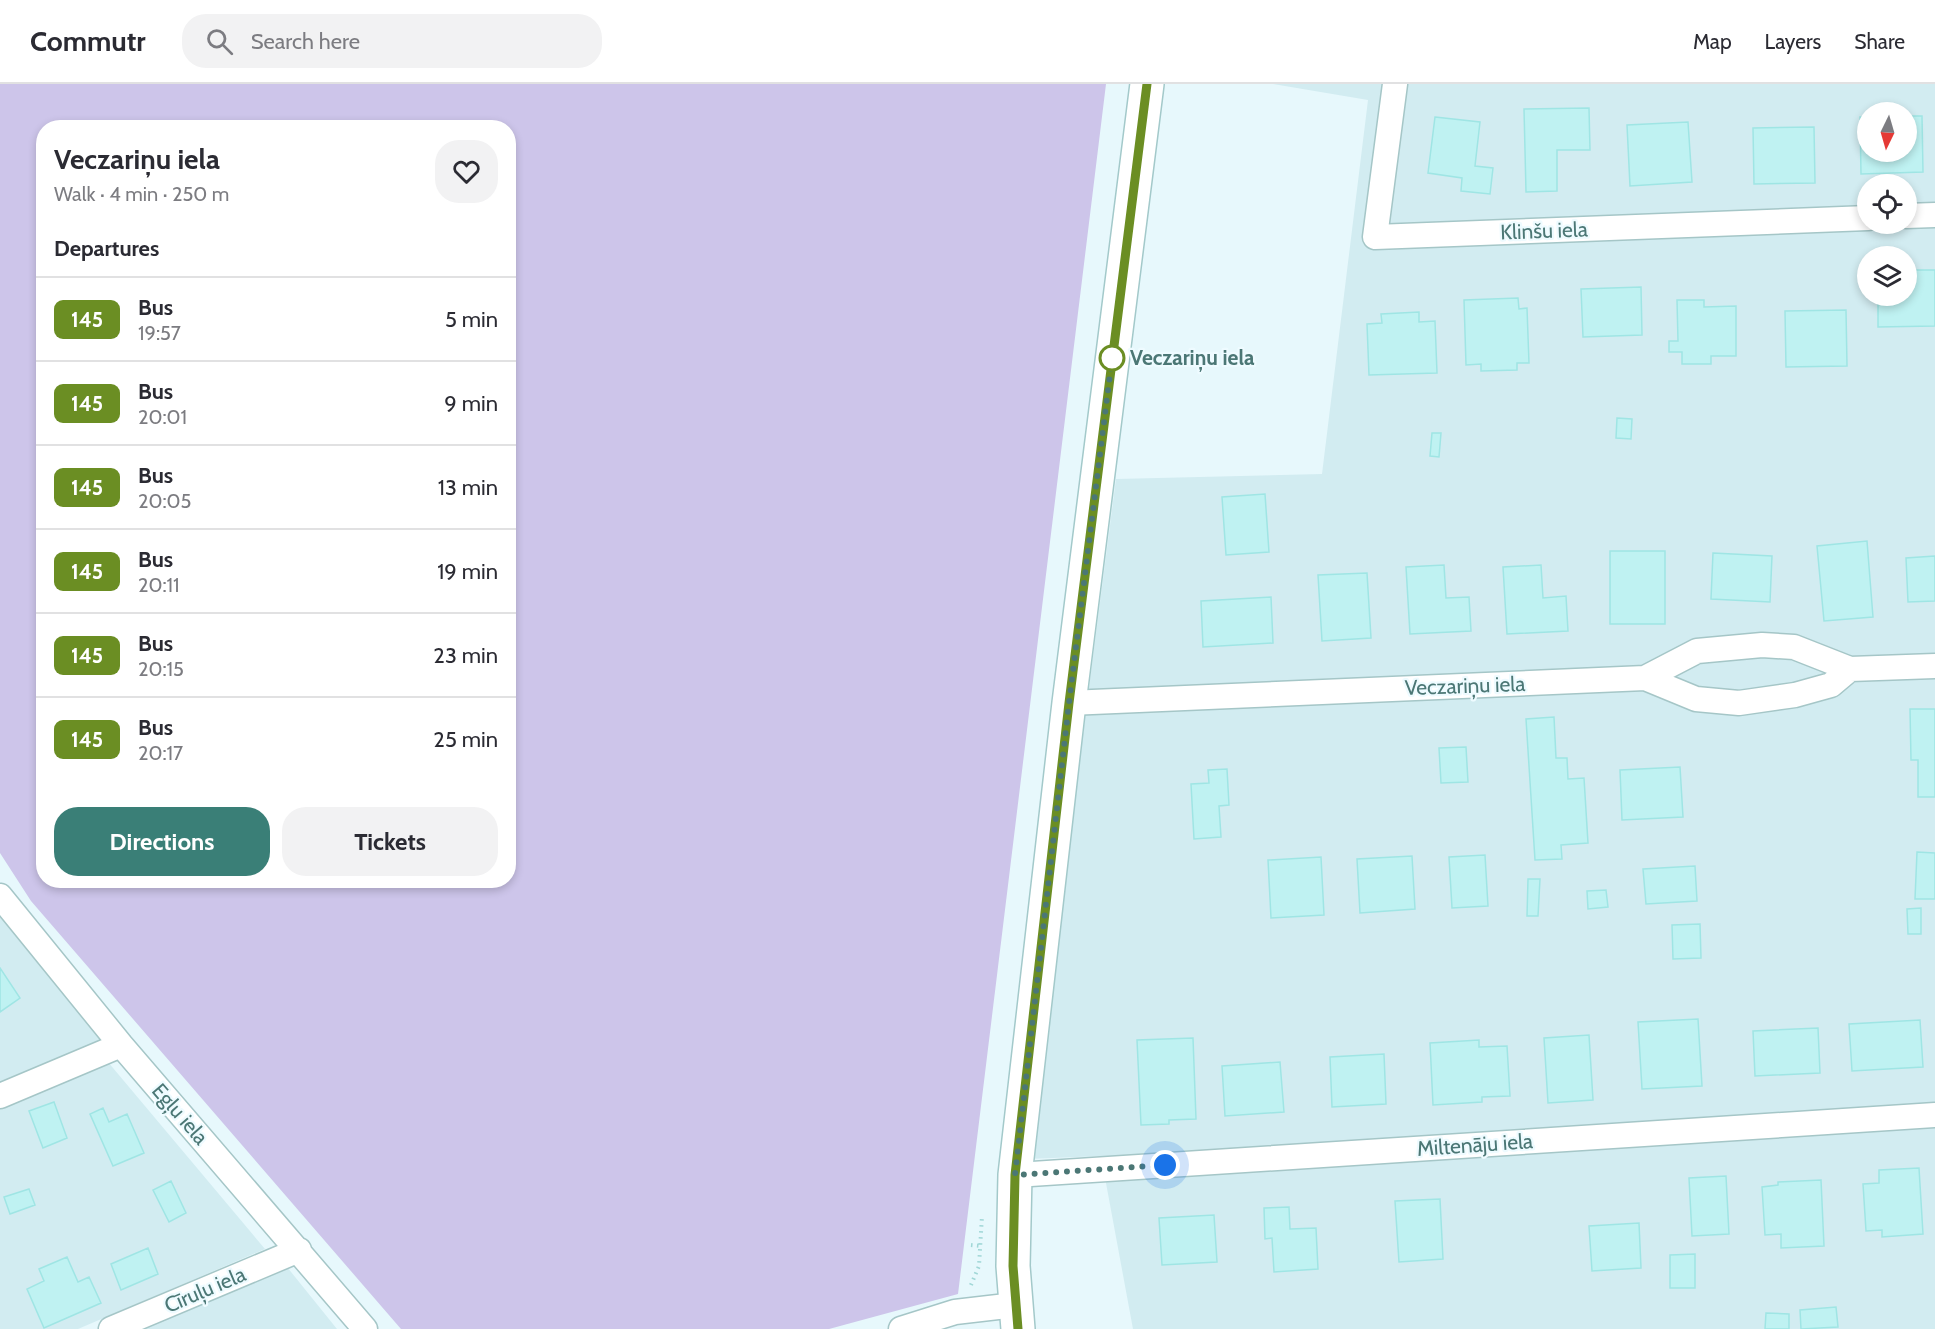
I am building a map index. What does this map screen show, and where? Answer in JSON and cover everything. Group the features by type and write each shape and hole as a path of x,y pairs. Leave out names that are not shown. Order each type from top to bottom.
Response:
{"main road":[{"path":"1016,1317 1013,1222 1015,1175 1069,703 1147,84"}],"street":[{"name":"Klinšu iela","path":"1395,84 1375,237 1857,218"},
{"path":"1917,216 1935,215"},
{"name":"Veczariņu iela","path":"1645,678 1697,651 1762,645 1794,647 1850,669 1935,666"},
{"name":"Veczariņu iela","path":"1069,703 1645,678 1696,699 1739,703 1795,695 1831,685 1850,669"},
{"name":"Egļu iela","path":"0,896 121,1045 299,1250 364,1329"},
{"path":"0,1096 121,1045"},
{"name":"Miltenāju iela","path":"1015,1175 1935,1115"},
{"name":"Cīruļu iela","path":"111,1329 299,1250"},
{"path":"901,1329 955,1312 1016,1317"}],"path":[{"path":"971,1245 981,1246"}],"shaded area":[{"path":"0,84 1106,84 958,1294 829,1329 401,1329 31,901 0,853"},
{"path":"1273,84 1935,84 1935,1329 1133,1329 1101,1156 1028,1159 1116,479 1322,474 1368,100"},
{"path":"0,917 102,1042 0,1085"},
{"path":"108,1062 265,1249 78,1329 0,1329 0,1107"},
{"path":"283,1262 337,1329 126,1329"}],"building":[{"path":"1589,108 1590,150 1557,150 1557,191 1526,192 1524,109"},
{"path":"1917,116 1922,116 1923,172 1861,174 1861,162 1917,162"},
{"path":"1435,117 1480,122 1475,166 1493,168 1490,194 1461,191 1462,178 1428,173"},
{"path":"1688,122 1692,182 1630,186 1627,125"},
{"path":"1814,127 1815,183 1754,184 1753,128"},
{"path":"1917,270 1935,270 1935,326 1878,327 1878,306 1917,306"},
{"path":"1641,287 1642,335 1583,337 1581,289"},
{"path":"1518,298 1519,309 1527,308 1529,363 1517,363 1517,370 1481,371 1481,364 1466,365 1464,300"},
{"path":"1677,300 1704,300 1704,307 1736,306 1736,356 1711,356 1711,364 1682,364 1682,352 1669,352 1669,341 1678,341"},
{"path":"1846,310 1847,366 1786,367 1785,311"},
{"path":"1419,312 1419,322 1435,321 1437,373 1369,375 1367,324 1382,323 1381,314"},
{"path":"1617,418 1632,419 1631,439 1616,438"},
{"path":"1432,433 1441,433 1439,457 1430,456"},
{"path":"1265,494 1269,552 1226,555 1222,497"},
{"path":"1867,541 1873,617 1824,621 1817,546"},
{"path":"1610,551 1665,551 1665,624 1610,624"},
{"path":"1713,553 1772,556 1770,602 1711,599"},
{"path":"1935,556 1935,601 1908,602 1906,558"},
{"path":"1444,565 1446,598 1469,597 1471,631 1410,634 1406,567"},
{"path":"1541,565 1543,598 1566,596 1568,631 1507,634 1503,567"},
{"path":"1367,573 1371,638 1322,641 1318,575"},
{"path":"1271,597 1273,643 1203,647 1201,601"},
{"path":"1910,709 1935,709 1935,797 1918,797 1918,760 1911,760"},
{"path":"1554,717 1556,758 1567,758 1568,779 1584,778 1588,843 1561,845 1562,859 1535,860 1526,719"},
{"path":"1466,747 1468,782 1441,783 1439,748"},
{"path":"1680,767 1683,817 1622,820 1620,770"},
{"path":"1227,769 1229,805 1219,806 1221,837 1194,839 1191,784 1209,783 1208,770"},
{"path":"1917,852 1935,853 1935,899 1915,899"},
{"path":"1485,855 1488,906 1452,908 1449,857"},
{"path":"1412,856 1415,909 1360,913 1357,859"},
{"path":"1321,857 1324,915 1271,918 1268,860"},
{"path":"1695,866 1697,901 1646,904 1643,869"},
{"path":"1528,879 1540,879 1538,916 1527,916"},
{"path":"1606,890 1608,907 1588,909 1587,891"},
{"path":"1921,908 1921,934 1908,934 1907,909"},
{"path":"1700,924 1701,958 1673,959 1672,925"},
{"path":"0,968 20,998 0,1012"},
{"path":"1698,1019 1702,1086 1642,1089 1638,1022"},
{"path":"1920,1020 1923,1067 1852,1071 1849,1024"},
{"path":"1818,1028 1820,1073 1755,1076 1753,1031"},
{"path":"1589,1035 1593,1100 1548,1103 1544,1038"},
{"path":"1193,1038 1196,1119 1169,1120 1169,1124 1141,1125 1137,1040"},
{"path":"1479,1040 1479,1047 1507,1046 1510,1096 1482,1097 1482,1102 1433,1105 1430,1043"},
{"path":"1384,1054 1386,1104 1332,1107 1330,1057"},
{"path":"1280,1062 1284,1112 1225,1116 1222,1066"},
{"path":"54,1102 67,1138 43,1148 29,1111"},
{"path":"103,1108 109,1122 127,1114 144,1153 113,1166 90,1114"},
{"path":"1919,1168 1923,1234 1882,1237 1882,1230 1866,1231 1863,1184 1879,1183 1879,1170"},
{"path":"1726,1176 1729,1234 1692,1236 1689,1178"},
{"path":"1821,1180 1824,1246 1781,1248 1781,1234 1765,1235 1762,1187 1778,1185 1778,1182"},
{"path":"171,1181 186,1213 169,1222 153,1190"},
{"path":"29,1189 35,1205 10,1214 4,1197"},
{"path":"1440,1199 1443,1259 1399,1262 1395,1201"},
{"path":"1289,1207 1290,1229 1316,1228 1318,1269 1274,1272 1272,1238 1265,1239 1264,1208"},
{"path":"1214,1215 1217,1262 1162,1265 1159,1218"},
{"path":"1639,1223 1641,1268 1592,1271 1589,1226"},
{"path":"148,1248 158,1274 121,1290 111,1264"},
{"path":"1695,1254 1695,1288 1670,1288 1670,1255"},
{"path":"67,1257 78,1282 89,1277 101,1303 44,1328 27,1289 44,1281 39,1269"},
{"path":"1836,1307 1838,1327 1801,1329 1800,1310"},
{"path":"1766,1313 1789,1314 1789,1329 1765,1329"}],"bus line":[{"name":"145","path":"1018,1329 1013,1266 1015,1175 1069,703 1147,84"}],"place":[{"name":"Veczariņu iela","path":"1112,358"}],"route":[{"path":"1112,358 1069,703 1015,1175 1165,1165"}]}
